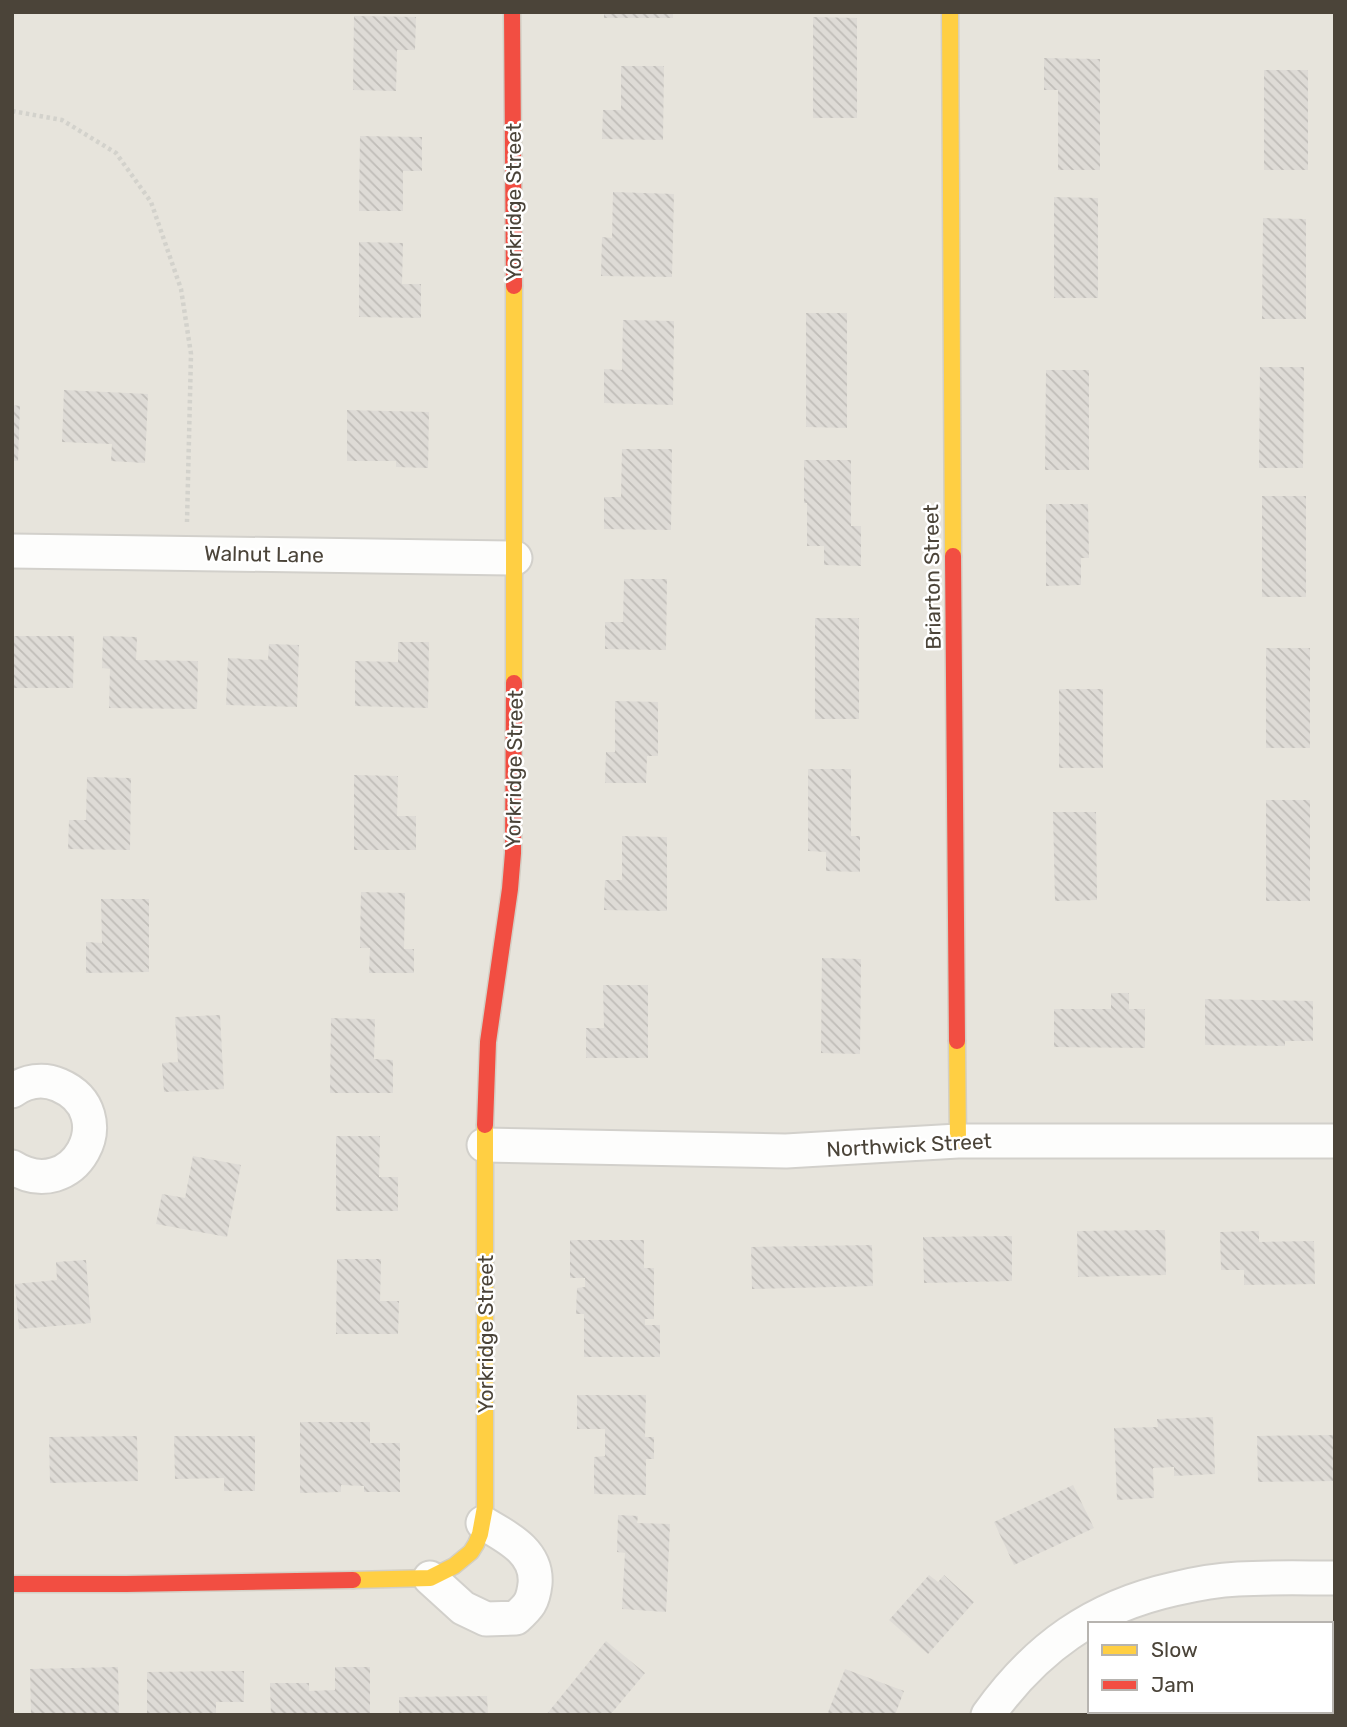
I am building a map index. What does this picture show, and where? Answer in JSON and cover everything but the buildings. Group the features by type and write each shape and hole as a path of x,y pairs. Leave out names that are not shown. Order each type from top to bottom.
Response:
{"street":[{"name":"Yorkridge Street","path":"12,1584 430,1578 452,1569 478,1542 485,1507 484,1145 490,1019 513,853 515,558 512,12"},
{"name":"Briarton Street","path":"950,12 958,1141"},
{"name":"Walnut Lane","path":"12,551 515,558"},
{"path":"12,1167 32,1176 50,1176 68,1169 82,1156 89,1138 89,1119 82,1102 69,1089 51,1081 13,1083"},
{"name":"Northwick Street","path":"484,1145 786,1151 958,1141 1335,1141"},
{"path":"430,1578 463,1608 486,1619 516,1618 531,1604 535,1581 533,1563 512,1540 483,1523"},
{"path":"988,1715 1020,1675 1052,1645 1112,1608 1148,1595 1189,1585 1236,1579 1335,1578"}],"path":[{"path":"12,111 62,120 116,153 151,202 181,289 191,354 186,554"}],"shaded area":[{"path":"12,12 1335,12 1335,1715 12,1715"}],"traffic: slow":[{"path":"950,12 953,556"},
{"path":"514,286 514,683"},
{"path":"957,1041 958,1141"},
{"path":"353,1580 430,1578 454,1566 471,1552 480,1534 485,1507 485,1125"}],"traffic: jam":[{"path":"512,12 514,286"},
{"path":"953,556 957,1041"},
{"path":"485,1125 488,1042 513,853 514,683"},
{"path":"12,1584 353,1580"}]}
